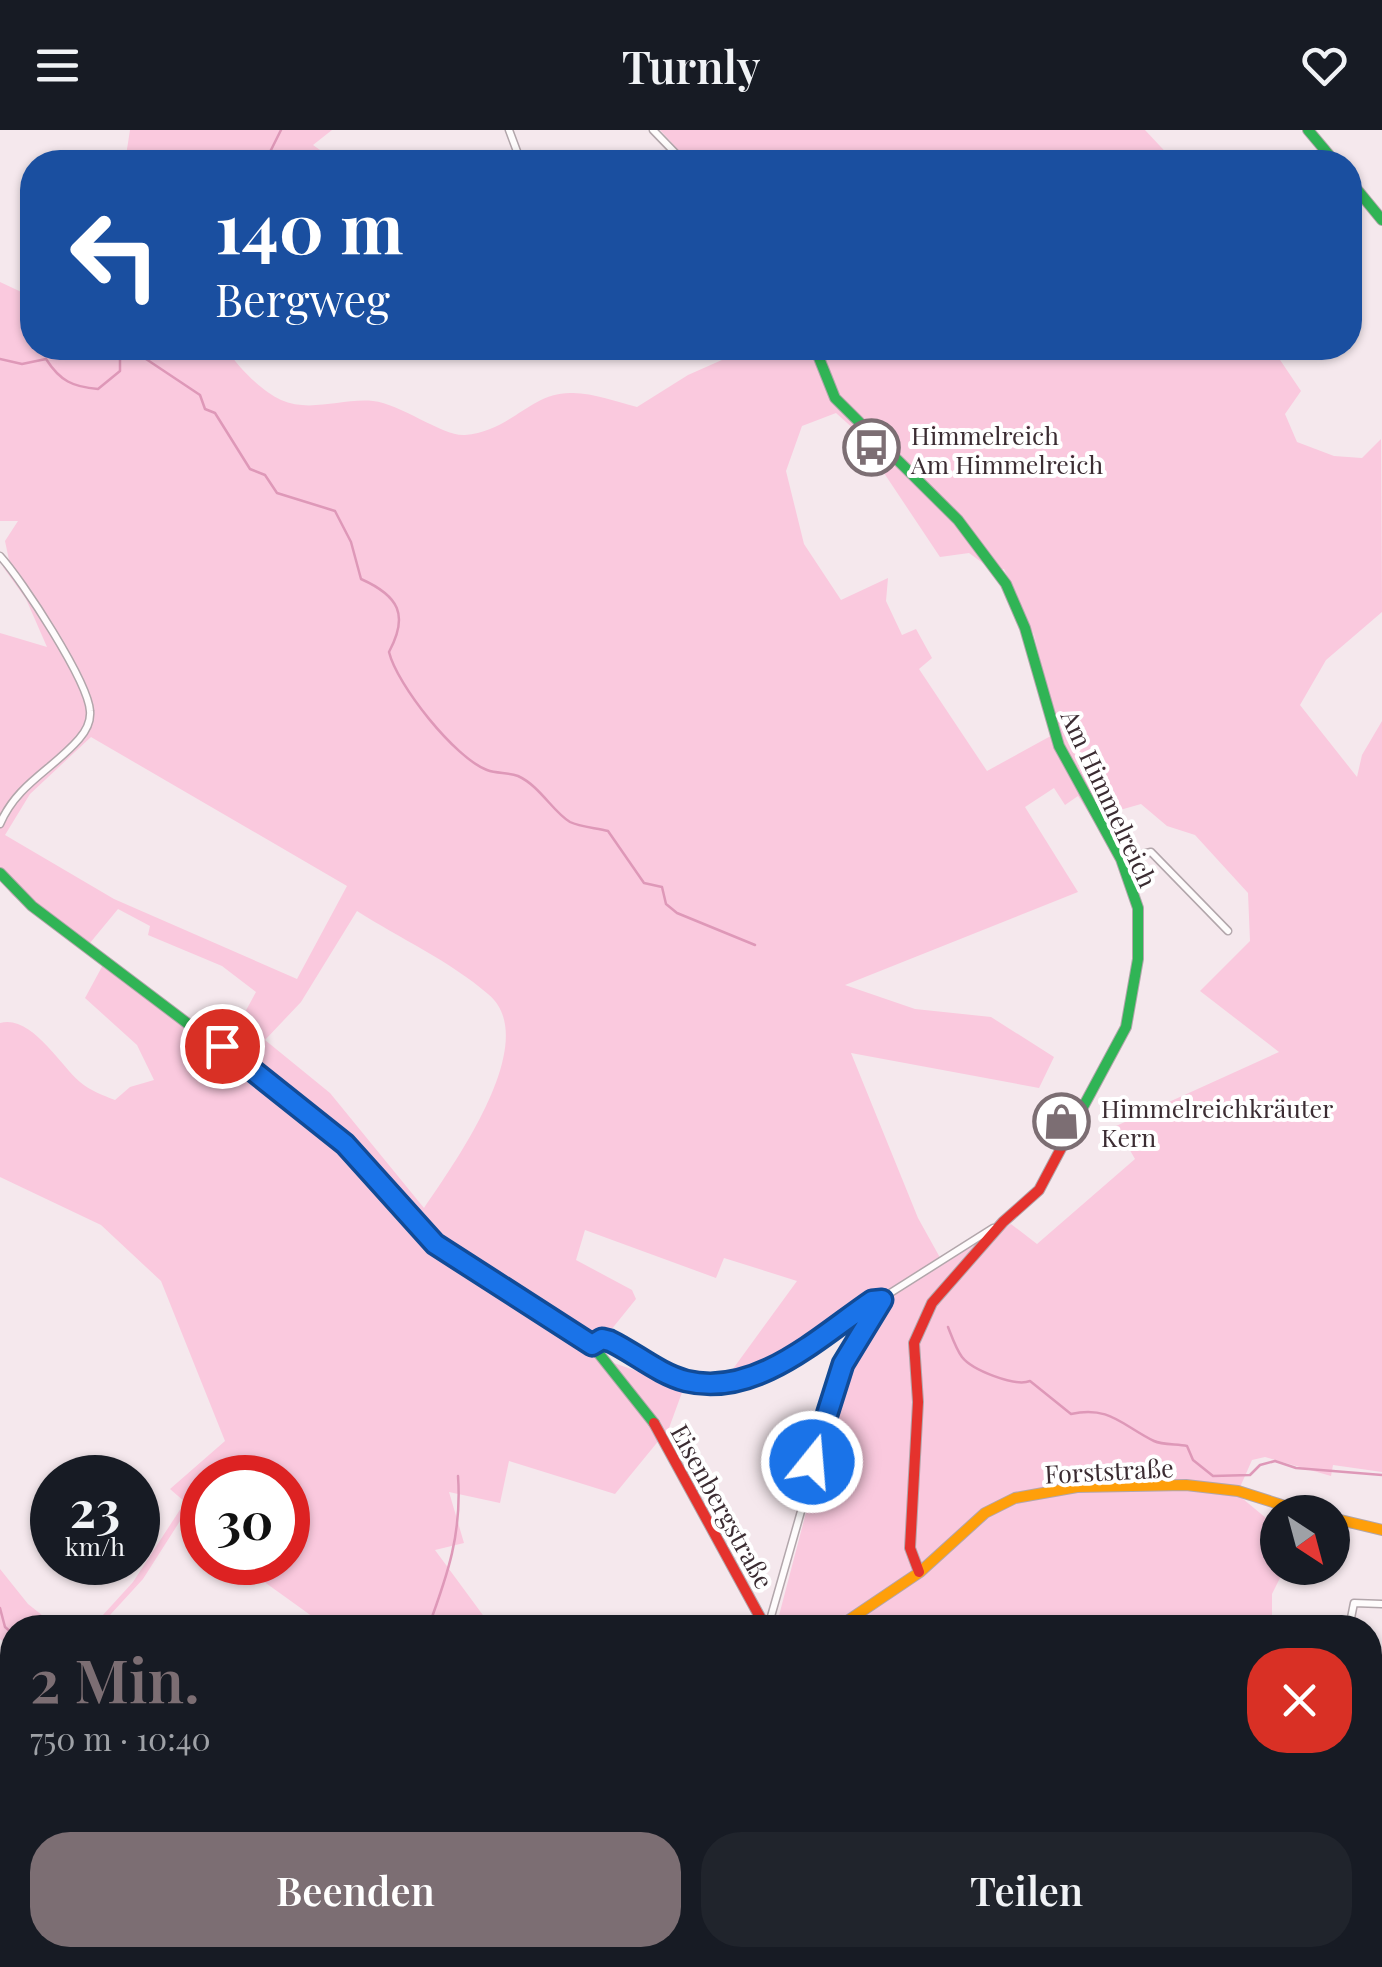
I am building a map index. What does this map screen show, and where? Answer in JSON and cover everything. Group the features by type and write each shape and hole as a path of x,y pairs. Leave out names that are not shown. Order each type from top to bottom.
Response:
{"street":[{"path":"653,130 672,150"},
{"path":"1308,130 1324,150"},
{"path":"1362,196 1382,220"},
{"name":"Am Himmelreich","path":"819,360 835,398 958,520 1006,584 1026,628 1059,746 1122,859 1138,908 1138,959 1126,1027 1051,1173 932,1303 914,1344 918,1402 910,1548 920,1572"},
{"path":"0,556 19,578 84,689 90,720 77,742 22,788 0,824"},
{"path":"1122,859 1152,852 1228,931"},
{"name":"Eisenbergstraße","path":"0,873 32,906 322,1125 356,1155 435,1244 592,1345 648,1414 679,1463 759,1615"},
{"path":"770,1615 843,1364 882,1300 1003,1222"},
{"path":"592,1345 602,1339 610,1341 684,1381 722,1385 767,1371 872,1301 882,1300"},
{"name":"Forststraße","path":"851,1615 920,1572 998,1504 1034,1493 1139,1485 1206,1487 1260,1498"},
{"path":"1350,1522 1382,1530"},
{"path":"1352,1615 1354,1604 1382,1604"}],"shaded area":[{"path":"130,130 332,130 313,145 320,150 127,150"},
{"path":"660,130 1145,130 1164,150 678,150"},
{"path":"0,282 20,291 20,360 235,360 266,391 292,404 373,401 465,435 495,427 556,395 587,394 637,407 688,375 722,360 1280,360 1301,391 1285,414 1297,442 1334,456 1362,458 1381,439 1382,612 1326,660 1300,705 1357,777 1362,755 1382,721 1382,1472 1333,1465 1331,1476 1265,1457 1252,1460 1237,1494 1260,1513 1260,1585 1276,1585 1272,1594 1272,1615 779,1615 836,1398 859,1342 850,1322 805,1356 722,1384 797,1281 724,1258 716,1278 585,1230 576,1260 632,1290 636,1299 594,1351 599,1358 684,1387 669,1428 615,1494 509,1461 500,1503 449,1492 464,1543 435,1550 483,1615 310,1615 269,1585 310,1585 310,1455 209,1455 225,1441 161,1281 101,1225 0,1177 0,1023 12,1022 34,1033 80,1082 115,1100 130,1087 154,1080 137,1045 85,998 104,963 224,1051 256,992 222,966 148,935 150,926 118,909 85,949 12,895 0,879 0,633 47,647 26,599 3,567 9,560 5,541 18,521 0,521","holes":["836,413 856,431 940,557 969,553 991,569 1004,569 1034,635 1058,732 987,771 919,669 932,658 916,629 902,635 886,601 888,578 841,600 804,544 786,471 802,426","91,737 347,886 297,979 114,899 5,835 30,794","1054,788 1065,805 1078,796 1092,818 1141,804 1167,826 1195,835 1248,893 1250,941 1200,991 1279,1052 1116,1126 1135,1159 1037,1244 1011,1224 943,1263 918,1218 851,1053 1039,1088 1054,1057 991,1017 915,1009 845,985 1078,892 1025,807","357,911 441,960 488,994 503,1015 506,1041 488,1102 424,1208 330,1093 265,1040 301,1002"]},
{"path":"180,1480 180,1498 170,1489"},
{"path":"180,1510 180,1521 160,1552 160,1540"},
{"path":"0,1569 42,1615 0,1615"},
{"path":"130,1585 138,1585 110,1615 103,1615"}],"waterway":[{"path":"271,150 281,130"},
{"path":"0,359 22,364 41,360"},
{"path":"47,360 68,382 98,389 120,371 120,360"},
{"path":"148,360 200,395 205,409 215,413 250,469 265,475 277,493 335,511 351,542 361,579 384,592 397,608 398,627 389,652 394,666 415,701 459,751 487,770 526,780 570,822 608,831 644,883 662,887 666,904 677,913 755,945"},
{"path":"948,1327 960,1354 975,1367 1005,1379 1030,1381 1071,1414 1096,1412 1115,1418 1157,1442 1187,1446 1193,1460 1213,1476 1250,1475 1260,1465 1275,1461 1296,1468 1382,1475"},
{"path":"433,1615 452,1553 458,1516 458,1476"},
{"path":"0,1608 2,1615"}],"traffic: fast":[{"path":"1308,130 1325,150"},
{"path":"1362,196 1382,220"},
{"path":"820,360 835,398 958,520 1006,584 1025,628 1059,746 1121,859 1138,908 1138,959 1126,1027 1075,1122"},
{"path":"0,873 32,906 322,1125 356,1155 435,1244 592,1345 654,1423"}],"traffic: slow":[{"path":"856,1615 920,1572 985,1513 1015,1498 1077,1487 1186,1485 1238,1491 1260,1498"},
{"path":"1350,1522 1382,1530"}],"traffic: jam":[{"path":"919,1572 910,1548 918,1402 914,1343 932,1303 1003,1222 1039,1190 1075,1122"},
{"path":"654,1423 759,1615"}],"place":[{"name":"Himmelreich Am Himmelreich","path":"872,448"},
{"name":"Himmelreichkräuter Kern","path":"1062,1121"}],"route":[{"path":"222,1046 345,1144 435,1244 592,1345 596,1340 610,1341 684,1381 722,1385 767,1371 825,1336 872,1301 882,1300 869,1315 843,1364 812,1462"}]}
